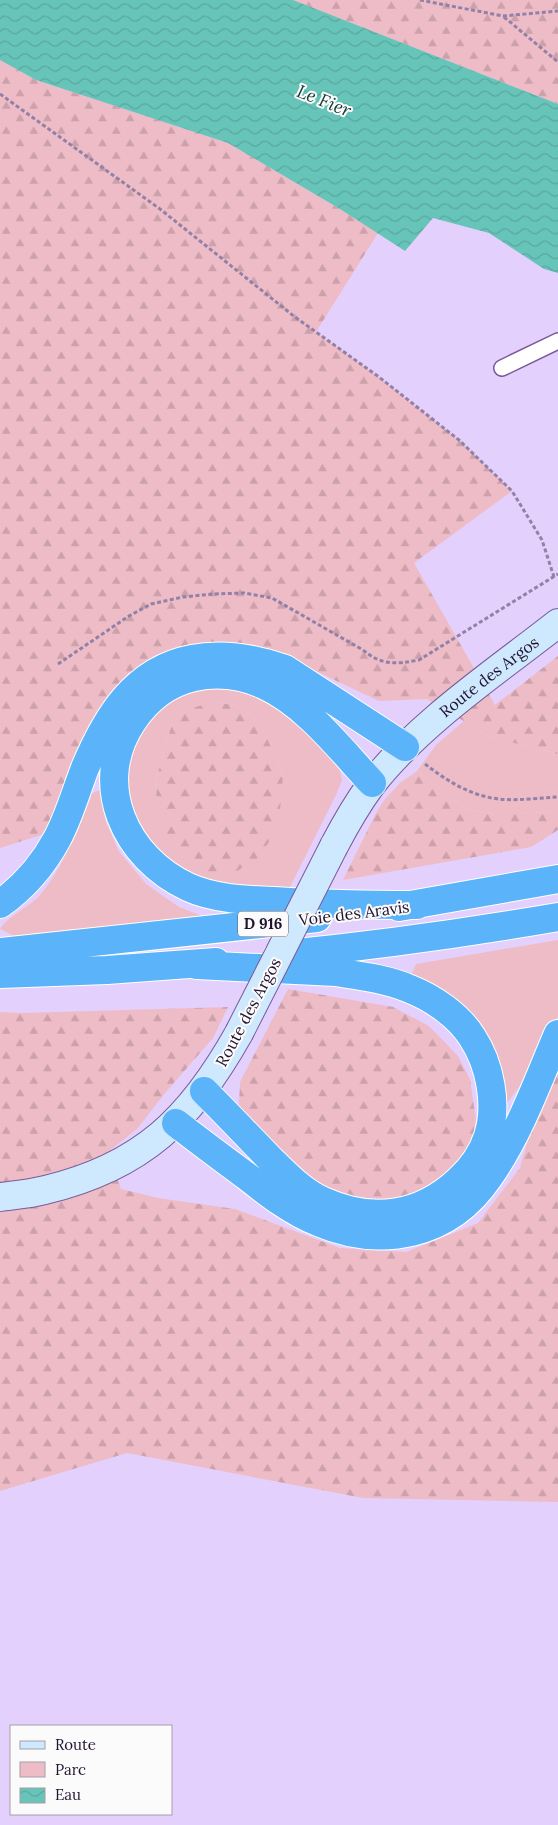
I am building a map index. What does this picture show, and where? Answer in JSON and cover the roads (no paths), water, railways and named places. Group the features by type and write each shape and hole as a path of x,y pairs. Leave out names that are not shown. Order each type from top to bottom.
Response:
{"highway":[{"path":"0,904 28,879 50,851 58,837 86,766 120,704 139,683 165,666 204,656 246,658 267,662 285,669 405,747"},
{"path":"372,783 325,732 288,699 254,680 224,674 201,676 179,682 162,690 146,703 122,739 116,762 114,782 117,807 133,842 153,864 189,888 216,895 256,900 342,905 417,905"},
{"name":"Voie des Aravis","path":"0,952 335,916 417,905 558,879"},
{"name":"Voie des Aravis","path":"0,974 60,973 197,965 464,934 558,917"},
{"path":"197,965 336,972 392,983 425,996 454,1018 472,1037 488,1076 491,1090 491,1119 488,1135 482,1150 472,1166 451,1188 425,1205 410,1211 374,1214 340,1208 311,1195 292,1180 204,1091"},
{"path":"176,1123 263,1189 299,1213 317,1222 335,1229 373,1235 412,1233 430,1227 453,1215 488,1179 519,1125 558,1034"}],"street":[{"name":"Route des Argos","path":"0,1197 44,1191 84,1179 116,1166 141,1150 176,1123 204,1091 239,1033 334,846 358,802 372,783 405,747 455,704 558,623"}],"lane":[{"path":"502,368 558,341"}],"water":[{"name":"Le Fier","path":"0,0 293,0 558,104 558,273 544,269 489,233 433,218 405,251 340,209 228,143 36,80 0,60"}]}
